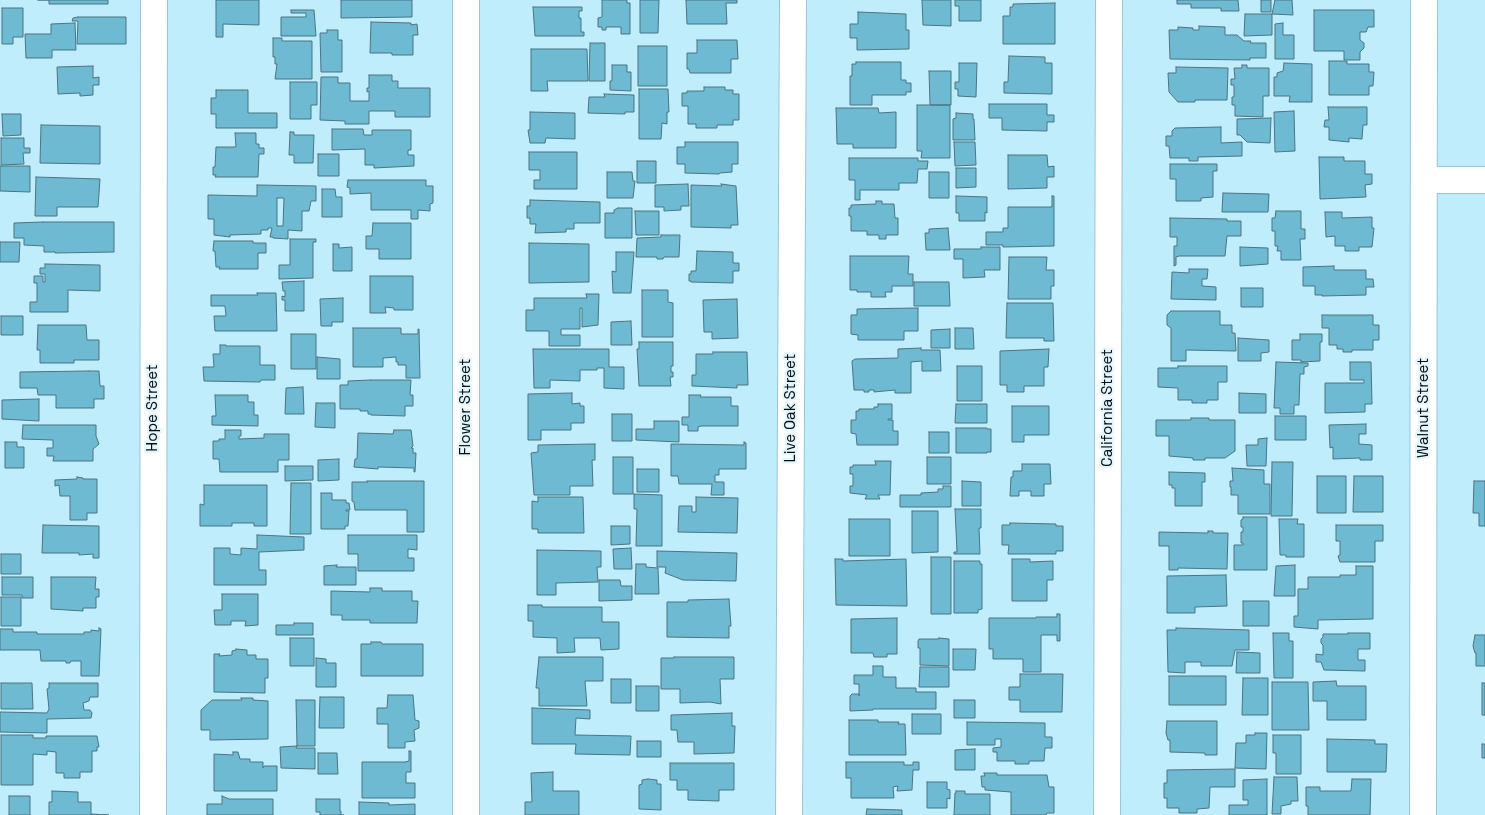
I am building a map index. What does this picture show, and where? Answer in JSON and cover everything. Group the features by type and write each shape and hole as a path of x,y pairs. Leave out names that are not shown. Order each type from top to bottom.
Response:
{"street":[{"name":"Hope Street","path":"153,815 154,0"},
{"name":"Flower Street","path":"466,0 466,815"},
{"name":"Live Oak Street","path":"789,815 793,0"},
{"name":"California Street","path":"1107,815 1109,0"},
{"name":"Walnut Street","path":"1423,815 1424,0"},
{"path":"1424,180 1485,180"}],"building":[{"path":"49,0 108,0 108,4 49,4"},
{"path":"216,0 259,0 259,25 223,24 223,37 216,37"},
{"path":"341,0 412,0 412,17 341,18"},
{"path":"602,0 627,0 627,3 630,3 630,34 621,34 621,27 606,27 606,30 602,30 602,27 598,27 598,18 602,17"},
{"path":"640,0 659,0 658,33 640,33"},
{"path":"686,0 737,0 737,3 726,3 727,24 687,24"},
{"path":"922,0 951,0 951,26 923,25"},
{"path":"955,0 981,0 981,21 959,21 959,6 955,6"},
{"path":"1177,0 1238,0 1239,11 1221,11 1221,8 1191,8 1191,4 1177,4"},
{"path":"1261,0 1271,0 1271,12 1261,12"},
{"path":"1275,0 1292,0 1293,15 1272,14"},
{"path":"1055,3 1055,44 1003,44 1003,16 1010,16 1010,7 1013,7 1013,4"},
{"path":"533,7 582,7 582,11 579,11 579,18 581,18 581,32 584,32 584,36 535,36"},
{"path":"2,8 23,8 23,37 13,37 13,44 2,44"},
{"path":"291,10 314,10 316,36 281,36 281,17 306,17 306,13 291,13"},
{"path":"1314,10 1374,10 1374,27 1368,27 1366,32 1360,32 1360,40 1364,43 1364,48 1360,52 1360,60 1344,60 1344,51 1314,51"},
{"path":"858,12 906,14 906,30 909,30 909,49 857,50 857,38 850,38 850,24 858,24"},
{"path":"1245,14 1272,14 1272,35 1244,36"},
{"path":"126,17 126,44 77,44 78,21 72,21 73,18"},
{"path":"371,22 417,24 418,35 413,35 413,55 370,53"},
{"path":"75,23 76,50 52,50 52,58 26,58 25,34 51,34 51,24"},
{"path":"1283,23 1283,35 1294,35 1294,59 1275,59 1275,24"},
{"path":"1199,26 1225,27 1225,35 1237,35 1244,41 1251,41 1250,43 1266,43 1266,58 1250,58 1250,60 1170,59 1169,30 1178,30 1178,27 1199,30"},
{"path":"327,30 338,30 338,40 342,40 342,72 321,72 320,33 327,33"},
{"path":"273,38 282,38 282,41 312,41 312,79 275,79 277,64 275,64 275,57 273,57"},
{"path":"697,40 737,40 738,59 731,59 731,73 690,73 689,69 687,69 687,53 697,53"},
{"path":"590,43 605,43 605,81 589,81"},
{"path":"638,46 667,46 667,86 638,86"},
{"path":"531,49 587,49 588,81 547,81 548,91 531,91"},
{"path":"1009,56 1045,57 1045,63 1052,63 1052,94 1004,93 1004,82 1008,82"},
{"path":"1329,61 1347,61 1347,64 1369,64 1369,72 1374,72 1373,86 1369,86 1369,95 1329,95"},
{"path":"856,62 901,62 901,80 911,83 911,92 906,92 906,95 872,95 872,105 850,105 850,76 852,76 852,64 856,64"},
{"path":"959,63 977,63 976,97 958,96 955,82 959,82"},
{"path":"1284,63 1312,64 1312,102 1289,102 1290,96 1274,96 1274,77 1277,77 1277,73 1283,71"},
{"path":"612,65 627,65 627,72 631,72 631,91 610,90"},
{"path":"1242,65 1247,65 1247,68 1269,68 1269,96 1263,96 1263,117 1235,116 1235,105 1232,105 1234,85 1231,85 1231,79 1235,79 1234,68 1242,68"},
{"path":"93,66 93,78 99,77 99,85 93,85 93,95 80,96 80,93 58,94 57,67"},
{"path":"1176,67 1228,68 1227,100 1178,102 1169,92 1168,73 1176,73"},
{"path":"929,71 951,71 951,105 930,105"},
{"path":"369,75 392,75 392,81 398,81 398,88 430,88 430,117 395,117 395,111 369,111 369,124 345,124 345,121 320,120 321,77 338,77 338,83 350,83 350,101 369,101 369,91 367,92 367,88 369,88"},
{"path":"290,82 317,82 317,105 311,105 311,119 290,119"},
{"path":"704,87 725,87 725,90 733,90 733,94 739,94 739,120 733,120 733,125 717,125 717,128 696,128 696,124 688,124 688,106 682,106 682,93 687,93 687,91 704,91"},
{"path":"639,89 668,89 669,112 667,112 667,124 662,123 661,139 639,139"},
{"path":"216,90 248,90 248,113 277,113 277,128 216,128 216,114 211,114 211,98 216,98"},
{"path":"604,94 634,95 634,112 625,112 625,114 588,113 589,97 605,97"},
{"path":"989,104 1047,104 1047,115 1054,115 1054,122 1047,122 1047,131 1002,130 1002,118 989,118"},
{"path":"917,105 950,105 950,158 921,158 922,151 917,151"},
{"path":"1328,107 1367,107 1367,125 1363,125 1362,139 1349,138 1349,142 1329,140 1329,127 1324,127 1325,120 1329,120"},
{"path":"836,108 878,108 879,113 896,112 896,148 853,148 853,144 837,144"},
{"path":"1294,111 1295,151 1275,152 1274,112"},
{"path":"530,112 575,113 575,139 546,138 545,143 530,143 528,130 530,130"},
{"path":"956,113 973,114 975,140 953,140 953,119 956,118"},
{"path":"2,114 21,114 21,135 3,136"},
{"path":"1271,118 1270,143 1247,142 1240,135 1237,135 1237,119"},
{"path":"41,125 100,126 100,164 40,163"},
{"path":"1221,127 1221,143 1242,142 1242,156 1198,157 1198,161 1189,161 1189,158 1170,158 1169,146 1166,146 1166,136 1172,136 1172,131 1175,128"},
{"path":"332,129 363,129 364,135 372,135 372,130 411,130 411,150 408,150 408,155 414,155 414,166 374,168 374,165 365,165 365,149 332,150"},
{"path":"290,132 294,132 294,135 314,135 313,163 294,163 294,155 289,155"},
{"path":"235,133 256,133 256,144 259,144 259,148 264,148 264,154 259,154 258,177 215,177 216,175 213,175 216,147 236,147"},
{"path":"1,138 24,138 24,148 30,148 30,153 23,153 24,164 1,165"},
{"path":"685,142 738,142 738,164 732,164 732,172 719,174 685,173 685,164 677,164 677,147 685,147"},
{"path":"954,142 975,142 976,165 955,166"},
{"path":"529,152 577,152 577,189 534,189 534,180 540,180 540,170 529,170"},
{"path":"318,154 339,154 339,176 318,176"},
{"path":"1008,155 1047,155 1048,167 1054,166 1054,177 1047,177 1047,188 1008,189"},
{"path":"1319,157 1344,157 1344,161 1365,161 1365,174 1372,174 1372,184 1365,185 1366,197 1320,199"},
{"path":"849,158 918,158 918,161 928,161 927,169 918,169 917,183 899,183 899,190 860,190 860,200 855,200 855,180 849,180"},
{"path":"637,161 656,161 656,183 637,183"},
{"path":"1170,164 1217,164 1217,171 1213,171 1213,197 1201,198 1201,201 1176,201 1176,179 1170,179"},
{"path":"0,166 30,166 30,192 0,191"},
{"path":"956,168 976,168 976,187 956,188"},
{"path":"607,172 632,172 633,181 635,181 633,198 607,198"},
{"path":"929,172 949,172 949,198 929,198"},
{"path":"36,177 100,179 98,207 57,207 57,216 35,216"},
{"path":"348,180 426,180 426,186 433,186 433,203 430,204 430,211 418,210 418,219 411,219 411,210 371,210 371,193 350,194 350,188 347,187"},
{"path":"688,184 689,206 681,206 681,210 664,211 664,207 655,207 655,185"},
{"path":"721,184 736,186 738,225 731,225 731,228 691,227 691,185 722,186"},
{"path":"257,185 316,186 316,201 311,201 309,211 302,211 302,231 288,230 288,239 270,237 272,228 261,230 261,234 230,235 230,237 214,235 214,219 208,219 208,195 257,196","holes":["277,198 284,198 283,226 277,226"]},
{"path":"322,189 335,189 336,197 342,197 342,217 322,217"},
{"path":"1223,193 1269,194 1268,212 1222,212"},
{"path":"956,196 987,197 985,221 959,221 959,213 956,213"},
{"path":"1052,196 1054,196 1054,246 1003,247 1003,245 986,245 986,232 1003,232 1003,228 1008,228 1008,207 1052,207"},
{"path":"530,200 600,202 600,223 574,223 574,229 566,229 566,232 535,233 536,224 530,224 530,218 527,218 527,206 530,206"},
{"path":"876,201 882,201 882,204 894,204 895,218 898,218 898,235 886,235 886,239 879,239 879,235 867,235 867,231 851,231 849,208 851,208 851,205 876,204"},
{"path":"618,208 632,208 632,238 605,238 605,213 614,213 614,210"},
{"path":"635,211 659,211 659,235 636,235"},
{"path":"1276,211 1301,211 1301,229 1305,229 1305,239 1300,239 1301,260 1281,260 1281,251 1277,251 1278,246 1275,246 1275,231 1272,231 1272,218 1275,218"},
{"path":"1325,212 1342,212 1342,218 1372,217 1372,228 1374,228 1372,247 1359,247 1359,251 1345,251 1345,246 1335,246 1335,236 1326,237"},
{"path":"1170,218 1241,221 1241,236 1227,236 1225,256 1179,256 1176,257 1176,265 1174,266 1174,246 1177,246 1177,237 1170,237"},
{"path":"114,222 114,252 44,252 44,246 24,245 24,238 14,238 14,223"},
{"path":"373,223 411,223 411,259 379,259 379,249 366,249 366,236 372,236"},
{"path":"948,228 950,250 926,250 925,233 929,233 929,229"},
{"path":"661,235 680,235 679,257 657,259 657,257 636,257 637,238 661,237"},
{"path":"290,239 316,239 316,242 313,242 313,278 279,279 279,265 290,265"},
{"path":"214,241 266,243 266,253 258,253 258,269 219,269 220,267 216,267 215,251 213,251"},
{"path":"0,242 20,242 19,262 0,262"},
{"path":"529,243 589,244 589,282 529,283"},
{"path":"333,244 339,244 339,248 352,247 352,271 333,271"},
{"path":"981,247 1000,247 1000,270 984,270 985,277 963,278 963,259 954,259 954,249 981,249"},
{"path":"1240,247 1268,248 1268,264 1240,266"},
{"path":"697,251 733,252 733,263 739,263 739,271 733,271 733,283 689,281 691,271 696,271"},
{"path":"616,252 634,252 631,293 613,293 612,271 616,272"},
{"path":"850,256 909,256 908,274 913,274 913,286 892,286 892,292 885,292 886,297 871,297 871,292 850,290"},
{"path":"1009,257 1047,257 1046,270 1054,270 1054,286 1051,286 1051,299 1008,299"},
{"path":"45,264 100,265 100,291 68,290 68,312 30,312 30,302 37,302 37,283 34,283 34,276 43,276 43,282 45,282 45,274 40,274 40,268 45,268"},
{"path":"1334,266 1334,270 1366,270 1366,279 1373,279 1374,287 1366,287 1366,295 1322,296 1315,295 1315,286 1303,286 1303,267"},
{"path":"1189,269 1208,269 1207,279 1202,279 1202,286 1216,287 1216,300 1171,299 1172,272 1189,273"},
{"path":"370,276 413,276 413,310 394,310 394,308 385,307 386,313 370,313"},
{"path":"304,281 304,311 285,311 285,300 282,300 282,296 285,297 285,291 283,291 282,282"},
{"path":"914,282 949,282 950,306 914,306"},
{"path":"1241,288 1263,288 1263,307 1241,307"},
{"path":"642,290 668,290 668,302 673,303 673,337 642,337"},
{"path":"257,293 276,293 277,331 215,331 214,316 226,316 225,306 211,306 211,295 258,295"},
{"path":"586,294 599,294 598,325 582,327 582,308 580,308 580,329 561,329 561,335 580,335 580,346 549,346 549,331 526,331 526,310 534,310 534,298 587,298"},
{"path":"343,298 343,322 332,322 332,326 321,326 320,299"},
{"path":"737,299 738,338 712,339 712,332 704,332 703,300"},
{"path":"1007,303 1053,303 1054,341 1044,341 1044,338 1006,338"},
{"path":"918,308 918,331 904,331 904,340 858,340 858,335 851,334 851,315 857,315 857,309"},
{"path":"1171,311 1220,311 1220,325 1232,325 1232,333 1235,333 1236,351 1186,350 1186,361 1171,361 1171,328 1167,325 1167,315"},
{"path":"1322,315 1373,315 1373,325 1379,325 1379,340 1373,340 1373,350 1343,352 1343,349 1337,349 1337,345 1329,345 1329,328 1322,328"},
{"path":"1,316 23,316 23,335 1,335"},
{"path":"631,321 632,345 611,345 611,322"},
{"path":"38,325 86,325 87,340 99,340 99,360 74,360 74,363 40,363 40,350 37,350"},
{"path":"353,328 401,328 401,334 418,334 419,329 420,378 406,378 406,365 398,365 396,357 383,358 383,367 353,367"},
{"path":"955,328 973,328 974,349 955,349"},
{"path":"950,329 950,348 931,348 931,330"},
{"path":"291,334 316,334 316,369 291,369"},
{"path":"1300,334 1322,334 1320,361 1301,362 1301,360 1292,360 1292,340 1300,340"},
{"path":"1238,338 1269,340 1269,352 1261,353 1261,361 1238,361"},
{"path":"639,342 673,342 673,366 671,366 671,372 673,372 673,377 670,377 671,386 639,386 637,349 639,349"},
{"path":"220,345 260,346 260,365 275,365 275,380 261,380 260,382 204,381 203,367 214,367 213,354 220,354"},
{"path":"921,348 921,350 940,350 941,371 922,371 922,361 911,362 911,393 895,393 895,390 874,392 874,390 869,390 869,392 864,392 864,390 854,390 852,361 855,359 898,358 898,349"},
{"path":"533,349 609,349 609,367 624,367 624,389 604,388 604,368 580,370 580,381 550,380 550,388 534,388"},
{"path":"1049,349 1048,367 1044,367 1044,386 1024,386 1024,392 1007,392 1007,385 1000,385 1000,351"},
{"path":"713,352 747,352 748,385 737,385 737,388 692,386 692,375 696,375 696,354 713,354"},
{"path":"317,357 340,359 340,379 317,379"},
{"path":"1276,362 1308,363 1308,366 1304,367 1304,374 1300,374 1299,405 1294,405 1294,414 1280,414 1280,408 1274,408"},
{"path":"1350,362 1371,362 1372,404 1365,404 1365,412 1325,413 1325,383 1364,383 1364,380 1350,380"},
{"path":"957,366 982,366 982,401 957,401"},
{"path":"1178,366 1227,366 1227,382 1218,382 1218,400 1207,400 1207,403 1192,403 1192,400 1178,400 1178,388 1158,387 1158,368 1178,368"},
{"path":"99,371 100,386 104,386 104,399 94,399 94,408 56,408 56,395 38,395 37,388 20,388 20,372"},
{"path":"411,380 410,395 413,395 413,406 405,406 405,416 371,415 368,414 368,411 360,411 360,409 340,409 340,385 348,385 348,381"},
{"path":"303,387 304,414 285,414 286,388"},
{"path":"572,393 572,404 580,403 580,406 584,406 584,423 571,423 571,430 541,430 541,440 528,440 528,394"},
{"path":"1239,393 1266,394 1266,413 1239,413"},
{"path":"215,395 248,395 248,402 254,402 254,415 258,415 258,426 212,425 212,416 216,416"},
{"path":"689,395 731,397 731,406 738,406 738,426 701,426 698,427 698,431 688,431 688,425 682,425 682,417 689,417"},
{"path":"39,399 39,421 2,419 2,400"},
{"path":"316,403 335,403 335,428 315,427"},
{"path":"878,404 892,404 892,419 888,420 893,420 893,431 898,431 898,445 857,445 856,434 851,433 851,420 856,420 856,411 859,411 859,409 874,409 874,407 878,407"},
{"path":"956,404 987,404 987,423 955,423"},
{"path":"1012,406 1049,406 1049,435 1024,435 1024,442 1012,442"},
{"path":"612,414 632,414 632,441 612,441"},
{"path":"1275,416 1306,416 1306,440 1275,440"},
{"path":"1191,418 1235,420 1235,451 1225,458 1205,458 1205,460 1169,456 1169,436 1156,436 1156,420 1191,420"},
{"path":"654,421 679,421 679,442 636,440 636,429 654,429"},
{"path":"1366,424 1366,434 1359,434 1359,444 1372,445 1372,460 1360,460 1360,458 1333,459 1333,447 1330,448 1329,425"},
{"path":"23,425 96,425 96,436 99,444 93,449 93,461 53,461 54,456 47,456 47,448 53,448 53,440 22,439"},
{"path":"956,428 991,429 991,452 956,453"},
{"path":"225,430 241,430 239,439 264,438 264,434 289,434 289,460 278,460 278,472 220,472 219,459 213,459 213,441 225,439"},
{"path":"394,430 411,430 413,446 411,448 413,448 413,453 416,453 415,472 414,468 378,467 378,469 354,467 355,459 357,459 358,433 393,434"},
{"path":"929,432 949,432 949,453 929,453"},
{"path":"1267,438 1266,466 1247,466 1246,445 1258,445 1258,439"},
{"path":"5,442 17,442 17,447 24,447 24,468 5,468"},
{"path":"744,442 746,443 746,469 719,469 719,475 715,475 715,482 724,482 724,495 711,495 712,484 679,484 678,476 671,476 671,444 744,445"},
{"path":"595,444 595,460 592,460 593,486 570,486 570,495 534,495 531,453 538,452 538,445"},
{"path":"613,457 633,457 633,494 613,494"},
{"path":"927,457 951,457 951,484 927,484"},
{"path":"339,459 339,480 318,481 318,460"},
{"path":"875,461 891,461 890,495 878,495 880,499 865,499 867,495 850,493 850,486 853,486 853,474 850,474 850,467 853,467 853,465 876,465"},
{"path":"1272,462 1293,462 1292,516 1271,516"},
{"path":"1022,464 1050,464 1051,484 1044,484 1044,496 1031,496 1031,491 1019,491 1019,496 1010,496 1013,471 1022,471"},
{"path":"285,466 313,466 313,480 285,481"},
{"path":"1232,468 1264,470 1264,484 1270,484 1270,514 1238,514 1238,495 1231,495 1230,481 1233,481"},
{"path":"637,469 659,469 659,492 637,492"},
{"path":"1169,472 1205,473 1205,482 1202,482 1202,506 1175,506 1175,488 1169,485"},
{"path":"1317,476 1346,476 1346,513 1317,513"},
{"path":"1354,476 1383,476 1383,512 1353,512"},
{"path":"77,477 97,479 97,513 87,513 87,520 70,520 70,496 60,496 59,485 55,486 55,480 77,479"},
{"path":"424,481 424,532 407,532 407,510 355,510 354,502 352,501 352,482"},
{"path":"962,481 981,482 981,506 962,506"},
{"path":"1474,481 1485,481 1485,526 1479,526 1479,513 1473,513"},
{"path":"291,483 311,483 311,534 290,534"},
{"path":"204,485 267,485 267,526 254,526 254,523 232,523 232,526 200,526 200,504 204,505"},
{"path":"943,486 951,486 951,507 900,507 900,495 921,495 921,493 938,492 938,489 943,489"},
{"path":"321,493 332,493 332,500 346,500 346,503 349,503 350,510 346,510 349,511 348,526 345,526 345,529 321,529"},
{"path":"634,494 662,495 662,546 636,546 637,509 634,509"},
{"path":"538,497 583,497 584,533 538,533 538,529 532,529 532,501 538,502"},
{"path":"696,497 738,498 737,533 678,532 679,506 692,506 692,512 696,512"},
{"path":"955,509 981,509 981,528 979,528 980,554 954,554 954,552 957,552"},
{"path":"912,511 938,511 938,552 912,553"},
{"path":"1243,517 1267,517 1267,570 1234,570 1234,545 1243,545 1241,543 1243,527 1241,527 1241,520"},
{"path":"849,519 890,519 890,556 849,556"},
{"path":"1279,519 1298,519 1297,524 1304,524 1304,557 1280,555"},
{"path":"1010,523 1056,524 1056,526 1063,526 1063,551 1056,551 1056,554 1008,554 1009,545 1002,545 1002,525 1010,525"},
{"path":"43,525 99,526 99,558 93,558 93,554 42,553"},
{"path":"1336,525 1383,525 1383,541 1375,541 1375,562 1340,562 1338,556 1340,555 1340,541 1336,541"},
{"path":"611,526 630,526 630,544 611,545"},
{"path":"1208,531 1228,533 1227,569 1178,568 1178,570 1169,570 1169,546 1159,546 1159,532 1208,533"},
{"path":"257,535 304,537 304,550 259,552 259,570 266,570 266,585 214,585 214,548 230,548 230,554 241,555 241,548 257,549"},
{"path":"348,535 417,535 417,550 408,549 408,558 414,558 414,571 358,571 358,554 348,554"},
{"path":"631,548 632,569 614,569 613,549"},
{"path":"537,550 601,551 601,567 597,567 598,582 556,583 556,595 537,595"},
{"path":"657,551 737,553 736,581 683,580 665,573 666,567 657,567"},
{"path":"1,554 21,554 21,574 1,574"},
{"path":"931,557 951,557 951,614 931,614"},
{"path":"835,559 843,559 843,561 906,559 907,606 836,605"},
{"path":"1012,559 1030,559 1030,562 1053,561 1053,580 1047,580 1047,601 1012,601"},
{"path":"954,561 980,561 980,564 982,564 982,609 978,610 978,613 954,613"},
{"path":"636,564 646,564 646,567 658,568 659,594 635,594"},
{"path":"337,565 336,567 356,567 356,585 324,585 324,566"},
{"path":"1295,565 1295,596 1274,596 1276,566"},
{"path":"1356,566 1373,566 1373,619 1318,620 1318,629 1294,627 1294,616 1298,616 1298,589 1308,589 1308,577 1356,575"},
{"path":"1226,575 1227,606 1195,607 1195,613 1167,613 1167,576"},
{"path":"2,577 33,577 33,598 22,598 22,595 2,595"},
{"path":"51,577 96,577 95,589 99,589 99,597 96,597 96,608 83,608 83,611 51,609"},
{"path":"599,580 620,580 621,586 632,586 632,600 599,601"},
{"path":"370,588 382,588 382,591 412,591 412,601 418,601 417,623 370,623 370,620 342,620 342,615 331,615 331,591 370,592"},
{"path":"222,594 258,594 258,625 245,626 246,621 231,621 231,625 215,625 214,610 222,610"},
{"path":"1,597 21,597 21,626 1,626"},
{"path":"729,599 731,626 729,626 729,638 667,637 667,602"},
{"path":"1243,601 1269,601 1269,626 1243,626"},
{"path":"528,605 542,605 542,607 602,607 602,622 619,622 619,649 601,650 600,638 574,638 575,652 557,653 557,638 533,637 533,621 528,621"},
{"path":"1057,614 1060,614 1060,641 1057,641 1057,635 1041,635 1041,672 1023,672 1023,659 993,659 993,649 989,649 989,618 1057,617"},
{"path":"897,618 897,654 887,654 887,657 874,657 873,653 851,653 851,619"},
{"path":"294,623 313,623 313,635 276,635 276,625 294,625"},
{"path":"99,628 101,629 99,676 81,676 81,661 66,663 66,661 41,661 40,650 0,650 0,629 13,629 13,632 37,632 37,634 84,634 84,632 91,632 91,630 99,631"},
{"path":"1176,628 1249,630 1249,650 1235,650 1232,666 1201,666 1201,662 1185,662 1185,673 1168,672 1167,630 1176,630"},
{"path":"1273,633 1289,633 1289,641 1293,641 1293,678 1274,678"},
{"path":"1370,633 1370,649 1358,649 1358,660 1365,660 1365,671 1324,670 1321,662 1316,662 1316,654 1323,655 1321,639 1323,634"},
{"path":"1475,635 1485,635 1485,666 1476,666 1476,653 1473,646"},
{"path":"290,638 314,638 314,666 290,666"},
{"path":"919,639 949,639 949,666 920,665"},
{"path":"371,642 381,642 382,644 423,644 423,676 361,676 361,644 371,644"},
{"path":"236,649 247,650 247,655 256,655 256,659 268,659 268,678 265,678 265,693 214,692 214,654 220,654 219,656 232,655 232,651"},
{"path":"953,649 976,649 975,670 953,670"},
{"path":"1237,652 1260,653 1260,673 1236,673"},
{"path":"539,657 603,657 603,681 585,681 587,706 539,706 539,688 536,688"},
{"path":"734,657 734,679 720,679 721,704 710,702 680,703 680,689 661,689 661,658"},
{"path":"316,658 326,659 326,663 336,663 336,687 316,687"},
{"path":"873,666 883,666 883,677 896,677 896,688 916,688 916,692 936,692 936,709 850,711 850,696 852,694 859,694 859,684 854,684 854,675 873,675"},
{"path":"920,667 949,667 949,687 919,687"},
{"path":"1020,674 1063,674 1062,712 1020,712 1020,700 1009,700 1009,687 1020,687"},
{"path":"1169,676 1226,676 1226,705 1169,705"},
{"path":"1243,678 1268,678 1268,715 1242,715"},
{"path":"611,679 631,679 631,703 611,703"},
{"path":"1336,681 1337,686 1366,686 1366,720 1327,720 1327,701 1313,701 1313,682"},
{"path":"1272,682 1308,682 1309,730 1272,730"},
{"path":"1,683 32,683 33,709 1,709"},
{"path":"49,683 98,683 98,697 90,697 89,701 83,703 84,710 90,710 92,713 91,718 47,719 47,733 0,732 0,712 47,713 49,709 47,689 49,688"},
{"path":"1482,683 1485,683 1485,715 1482,715"},
{"path":"636,686 659,686 659,711 636,711"},
{"path":"388,695 413,695 415,720 419,721 419,728 414,730 415,741 405,742 405,748 388,748 388,724 377,724 377,708 387,708"},
{"path":"320,697 344,697 344,728 319,728"},
{"path":"241,698 268,701 268,739 210,740 210,730 201,730 201,710 212,700 242,700"},
{"path":"296,700 315,700 315,746 297,746"},
{"path":"954,700 975,700 975,718 954,718"},
{"path":"532,708 590,710 590,719 576,718 575,735 631,736 630,755 575,754 576,744 532,744"},
{"path":"732,713 732,726 735,726 734,753 694,754 694,742 678,742 677,730 671,730 671,715"},
{"path":"912,714 941,714 941,734 912,734"},
{"path":"849,720 878,720 878,722 899,722 898,724 905,724 906,755 849,755"},
{"path":"1167,721 1217,721 1217,755 1170,752 1170,740 1168,740 1166,733"},
{"path":"967,722 1045,723 1045,737 1052,737 1052,748 1045,748 1044,761 1029,761 1029,764 1015,764 1015,761 997,761 997,752 993,752 993,748 1001,747 1001,739 995,739 995,745 967,745"},
{"path":"1255,733 1267,733 1266,769 1235,768 1236,743 1246,743 1246,735 1255,735"},
{"path":"1,735 33,735 33,738 46,738 46,736 97,736 99,747 97,747 97,751 92,751 92,772 80,772 80,778 64,778 64,773 56,773 56,752 47,751 47,755 33,754 33,785 1,785"},
{"path":"1273,735 1301,735 1301,774 1276,774 1276,753 1273,753"},
{"path":"1327,739 1375,740 1375,744 1387,744 1386,772 1327,772"},
{"path":"637,741 661,741 661,757 637,757"},
{"path":"1482,744 1485,744 1485,758 1482,758"},
{"path":"297,746 296,748 315,748 315,769 281,768 280,747"},
{"path":"975,749 975,770 955,770 955,750"},
{"path":"409,751 411,751 411,772 406,772 406,783 415,783 415,798 362,798 362,762 405,762 409,761"},
{"path":"233,752 238,752 240,759 250,759 250,762 263,762 263,768 264,766 277,766 277,791 214,791 214,754 233,755"},
{"path":"318,753 337,753 338,774 318,774"},
{"path":"846,762 904,762 904,765 913,765 913,762 919,762 919,770 913,770 912,790 897,791 898,786 893,787 894,798 851,798 851,778 846,778"},
{"path":"670,763 734,763 734,790 719,790 719,801 688,800 688,790 677,790 677,780 670,780"},
{"path":"1235,769 1235,787 1210,787 1209,808 1197,809 1197,813 1179,813 1179,808 1167,808 1167,798 1164,798 1164,783 1167,783 1167,770"},
{"path":"553,772 553,791 579,791 579,815 525,815 525,802 532,802 531,773"},
{"path":"984,773 997,773 997,775 1047,775 1049,787 1054,787 1054,813 1047,813 1046,815 1011,815 1011,792 985,790 985,787 982,787 981,776 985,776"},
{"path":"1274,777 1297,777 1298,801 1291,801 1291,804 1281,806 1281,814 1272,814"},
{"path":"1267,779 1267,815 1229,815 1229,805 1248,805 1248,800 1243,800 1243,780"},
{"path":"1352,779 1371,779 1370,815 1308,815 1306,787 1320,787 1320,791 1351,791"},
{"path":"642,780 657,780 657,784 661,784 661,810 639,809 639,785 642,784"},
{"path":"927,782 947,782 947,789 950,790 950,799 947,798 947,808 927,808"},
{"path":"52,791 78,792 78,802 91,802 91,814 109,815 49,815 49,802 52,802"},
{"path":"956,791 965,791 965,794 990,794 990,815 954,815"},
{"path":"9,796 30,796 30,815 9,815"},
{"path":"222,796 229,799 273,799 273,815 207,815 207,804 222,804"},
{"path":"316,799 340,799 341,815 320,815 320,812 316,812"},
{"path":"359,802 389,803 389,805 415,804 415,815 359,815"},
{"path":"867,809 902,810 902,815 866,815"}]}
